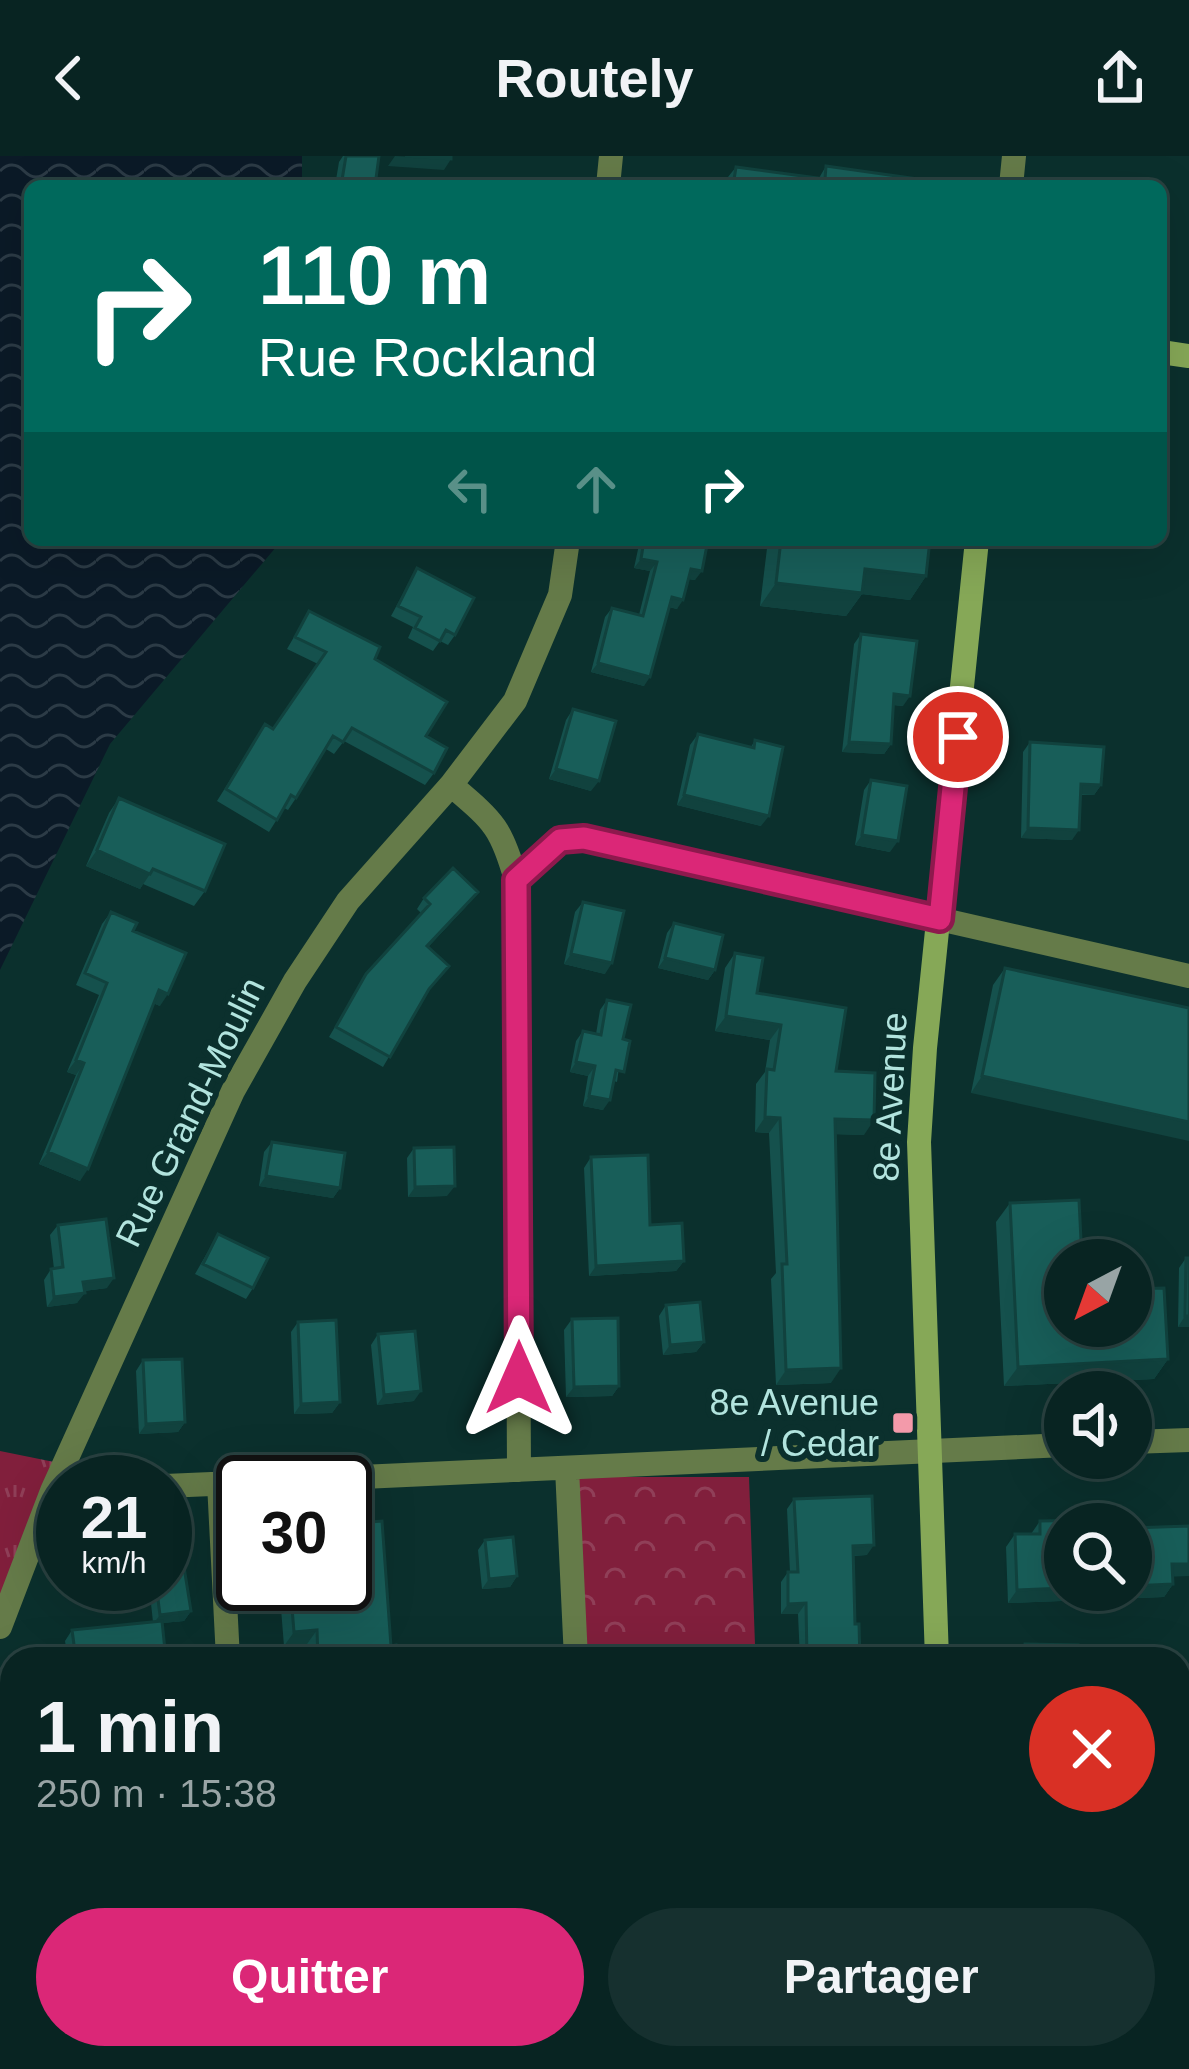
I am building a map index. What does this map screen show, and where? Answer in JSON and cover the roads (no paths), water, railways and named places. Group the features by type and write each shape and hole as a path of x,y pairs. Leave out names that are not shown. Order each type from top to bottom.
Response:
{"street":[{"name":"Rue Grand-Moulin","path":"74,1455 233,1091 348,901 452,785 515,701 560,595 567,546"},
{"name":"8e Avenue","path":"937,1647 919,1142 976,546"},
{"path":"452,785 494,822 504,837 516,880 519,1470"},
{"path":"516,880 560,840 584,838 1189,976"},
{"path":"1152,1441 1189,1440"},
{"path":"372,1477 1044,1446"},
{"path":"567,1468 576,1647"},
{"name":"Rue Grand-Moulin","path":"0,1628 36,1543"},
{"path":"229,1647 231,1611"}],"water":[{"path":"0,156 302,156 302,180 24,180 24,546 277,546 110,744 0,970"}],"place":[{"name":"8e Avenue / Cedar","path":"903,1423"}]}
